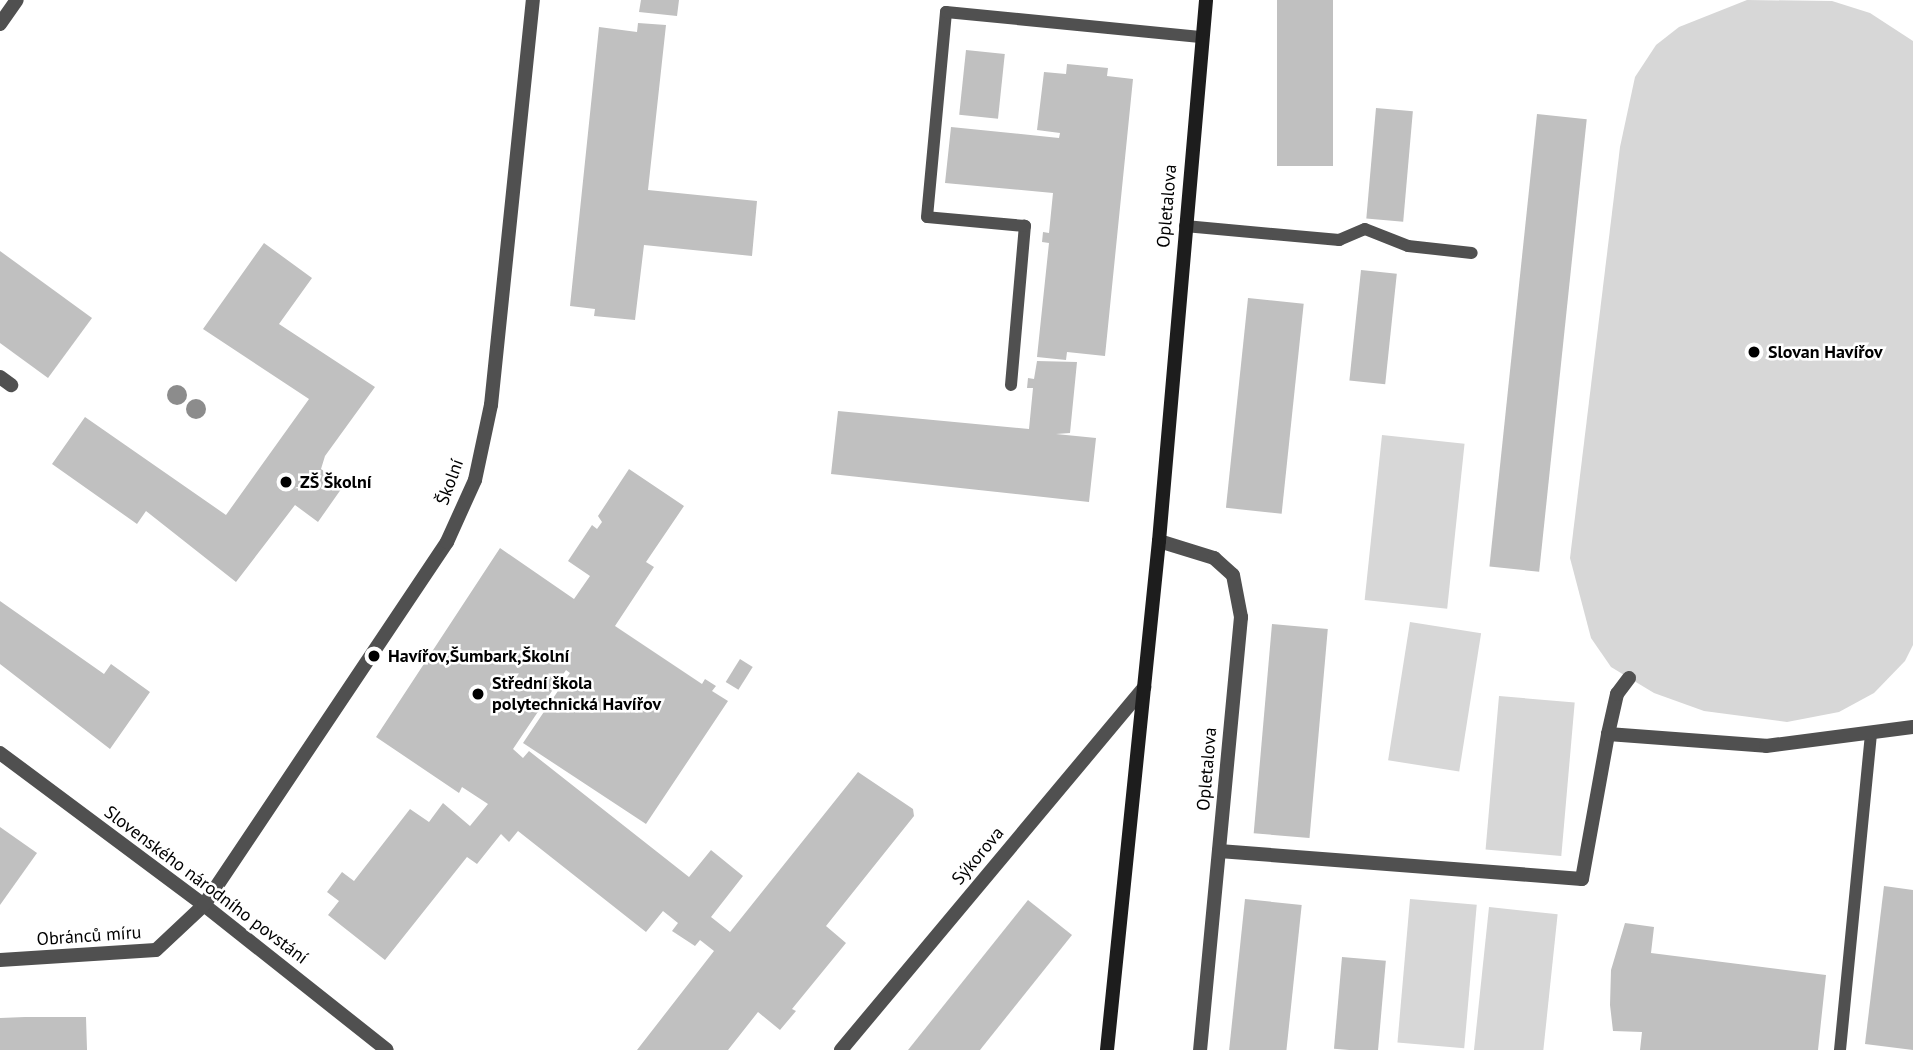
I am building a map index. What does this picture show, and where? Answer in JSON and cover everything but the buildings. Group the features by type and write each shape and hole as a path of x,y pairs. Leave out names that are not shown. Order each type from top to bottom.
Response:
{"street":[{"path":"0,24 17,0"},
{"name":"Školní","path":"204,905 432,566 475,480 494,381 533,0"},
{"name":"Opletalova","path":"1107,1050 1158,541 1206,0"},
{"name":"Opletalova","path":"1158,541 1214,558 1233,575 1241,618 1200,1050"},
{"path":"1219,851 1583,879 1617,694 1629,678"},
{"name":"Sýkorova","path":"841,1050 1144,688"},
{"path":"1608,734 1766,746 1913,727"},
{"name":"Slovenského národního povstání","path":"0,753 204,905 387,1050"},
{"name":"Obránců míru","path":"0,960 156,950 204,905"}],"lane":[{"path":"1011,385 1026,226 927,217 946,12 1203,37"},
{"path":"1185,226 1339,240 1365,229 1408,246 1472,253"},
{"path":"1840,1050 1871,733"}],"shaded area":[{"name":"Slovan Havířov","path":"1747,0 1832,1 1870,13 1913,41 1913,645 1905,661 1874,693 1839,712 1787,722 1704,711 1654,693 1611,667 1591,638 1570,558 1620,147 1635,77 1656,45 1679,27"},
{"path":"1382,435 1465,444 1447,609 1365,600"},
{"path":"1410,622 1481,633 1459,772 1388,760"},
{"path":"1499,696 1575,703 1561,856 1486,849"},
{"path":"1410,899 1477,905 1464,1048 1397,1042"},
{"path":"1489,907 1558,914 1543,1050 1474,1050"}],"place":[{"name":"Slovan Havířov","path":"1754,352"},
{"name":"ZŠ Školní","path":"286,482"},
{"name":"Havířov,Šumbark,Školní","path":"374,656"},
{"name":"Střední škola polytechnická Havířov","path":"478,694"}]}
